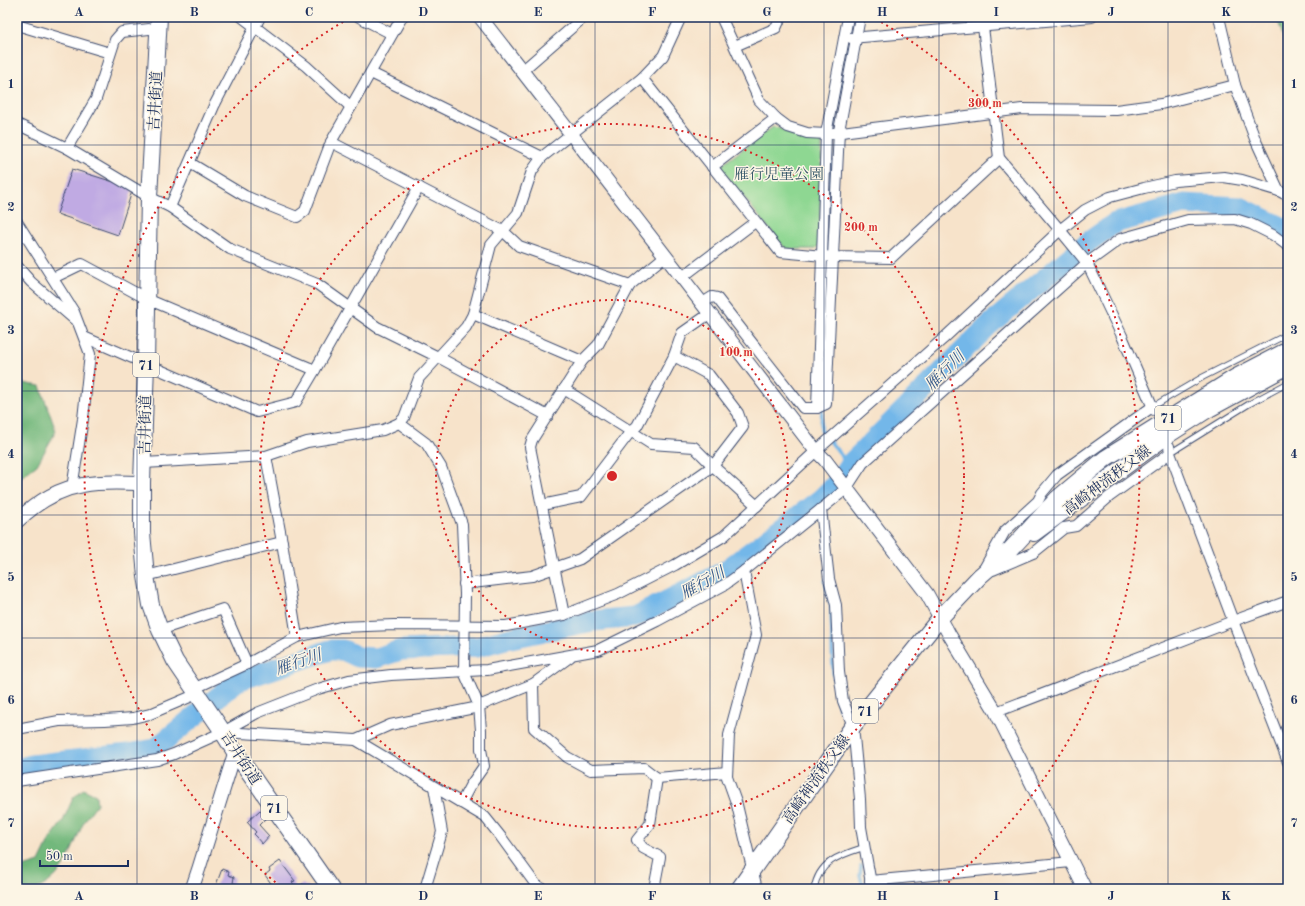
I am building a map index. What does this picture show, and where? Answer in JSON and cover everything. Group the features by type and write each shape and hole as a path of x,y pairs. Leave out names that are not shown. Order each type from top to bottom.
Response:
{"main road":[{"name":"吉井街道","path":"158,23 150,197 142,533 146,576 151,605 160,630 175,661 197,694"},
{"name":"高崎神流秩父線","path":"738,889 853,726 940,618 980,576 1011,549 1057,499 1106,458 1236,377 1288,350"},
{"name":"高崎神流秩父線","path":"1011,549 1059,516 1168,435 1207,410 1288,366"},
{"path":"17,521 38,503 51,495 84,484 142,484"},
{"name":"71","path":"197,694 221,729"},
{"name":"吉井街道","path":"221,729 235,752 331,889"}],"street":[{"path":"242,17 306,66 351,107"},
{"path":"170,207 214,106 260,17"},
{"path":"359,17 392,34"},
{"path":"190,163 246,196 297,218 305,211 331,142 402,17"},
{"path":"480,17 571,133 701,304 816,451 825,460 927,594 996,712 1085,889"},
{"path":"522,71 584,17"},
{"path":"144,463 266,456 307,442 383,430 399,423 404,418 419,378 466,326 473,314 491,245 518,213 532,171 542,157 642,78 663,56 681,17"},
{"path":"721,17 759,100 776,118 788,127 807,133 826,134 839,131 1022,109 1116,110 1161,104 1234,85"},
{"path":"735,46 776,28 781,17"},
{"path":"817,408 826,134 848,17"},
{"path":"701,304 712,297 717,298 803,408 817,408 826,404 839,131 860,17"},
{"path":"844,39 983,22 1092,17"},
{"path":"1219,17 1234,85 1255,139 1283,194"},
{"path":"980,576 1005,531 1038,501 1042,493 1057,475 1153,408 1122,336 1086,263 999,158 983,22"},
{"path":"67,148 96,99 115,40 122,32 158,23"},
{"path":"17,24 110,53"},
{"path":"371,73 542,157"},
{"path":"642,78 780,252 834,257 891,258 999,158"},
{"path":"712,167 776,118"},
{"path":"17,124 67,148 150,197 170,207 230,249 317,284 377,327 438,357 548,416"},
{"path":"331,142 503,231 519,246 630,285"},
{"path":"17,729 59,721 133,718 150,714 197,694 247,664 297,637 340,627 394,625 464,627 506,626 564,615 618,594 675,565 724,536 816,451 943,339 1060,230 1086,210 1110,197 1175,181 1224,177 1242,180 1283,194"},
{"path":"84,337 257,412 296,402 316,370 419,187"},
{"path":"17,781 157,760 174,754 221,729 257,713 318,689 349,680 391,675 487,670 598,650 657,622 726,584 744,571 846,489 863,463 1086,263 1120,239 1188,220 1234,219 1251,224 1273,235 1288,246"},
{"path":"17,222 74,312 90,354 72,488"},
{"path":"681,278 755,222"},
{"path":"564,615 530,447 532,440 582,362 598,345 630,285 665,256"},
{"path":"53,278 82,264 147,299 316,370"},
{"path":"17,266 31,282 78,322"},
{"path":"473,314 582,362"},
{"path":"542,505 581,497 631,431 638,426 674,356 682,333 709,314"},
{"path":"464,584 532,576 580,559 713,466 743,427 738,413 709,375 674,356"},
{"path":"564,389 651,444 694,447 757,506"},
{"path":"399,423 426,443 441,467 462,524 464,672 479,706 481,749 484,766 470,786 461,803"},
{"path":"980,576 1033,553 1064,528 1076,526 1108,497 1170,450 1233,621 1288,762"},
{"path":"266,456 282,542 297,637"},
{"path":"821,509 829,579 836,605 839,672 843,701 853,726 860,799 861,827 871,885 1071,862"},
{"path":"146,576 282,542"},
{"path":"744,571 756,635 729,735 727,777 737,805 757,889"},
{"path":"996,712 1288,601"},
{"path":"160,630 223,609 247,664"},
{"path":"356,740 390,725 441,716 479,706 533,684 574,655"},
{"path":"533,684 534,728 567,757 591,770 644,768 656,778 727,772"},
{"path":"221,729 356,740 484,817 501,837 536,885 543,889"},
{"path":"192,889 235,752"},
{"path":"654,889 660,857 644,848 637,840 650,824 656,778"},
{"path":"425,889 442,832 434,787"}],"lane":[{"path":"1153,408 1203,377 1288,334"},
{"path":"1170,450 1249,404 1288,384"},
{"path":"814,889 816,879 827,863 842,854 864,847"}],"green space":[{"path":"1277,17 1288,17 1288,53"},
{"name":"雁行児童公園","path":"773,127 779,128 790,134 819,139 822,143 819,245 815,249 789,249 784,247 722,170 723,164"},
{"path":"17,382 40,386 56,431 37,465 17,480"},
{"path":"83,789 96,795 97,804 83,824 72,850 62,868 49,882 41,887 32,889 17,889 17,869 39,862 50,839 63,821 73,798"}],"building":[{"path":"72,169 133,188 118,235 57,214"},
{"path":"260,810 267,817 259,825 269,836 262,844 254,834 256,832 247,822"},
{"path":"280,861 295,881 292,882 295,886 290,889 275,889 265,875 270,871 269,869"},
{"path":"222,869 229,872 228,875 234,877 233,883 243,886 242,889 227,889 216,885"},
{"path":"303,884 306,887 307,886 309,889 297,888"}],"waterway":[{"path":"826,304 832,142 853,17"},
{"name":"雁行川","path":"17,769 31,765 128,754 155,749 237,681 330,650 343,650 358,657 376,658 401,650 477,647 506,639 593,621 635,617 725,571 821,499 834,486 849,465 989,325 1087,243 1115,223 1184,204 1240,207 1288,230"},
{"path":"822,408 821,430 849,465"},
{"name":"雁行川","path":"816,502 817,511"},
{"path":"825,581 831,606 833,672 839,708"},
{"path":"861,866 860,876 864,889"}]}
